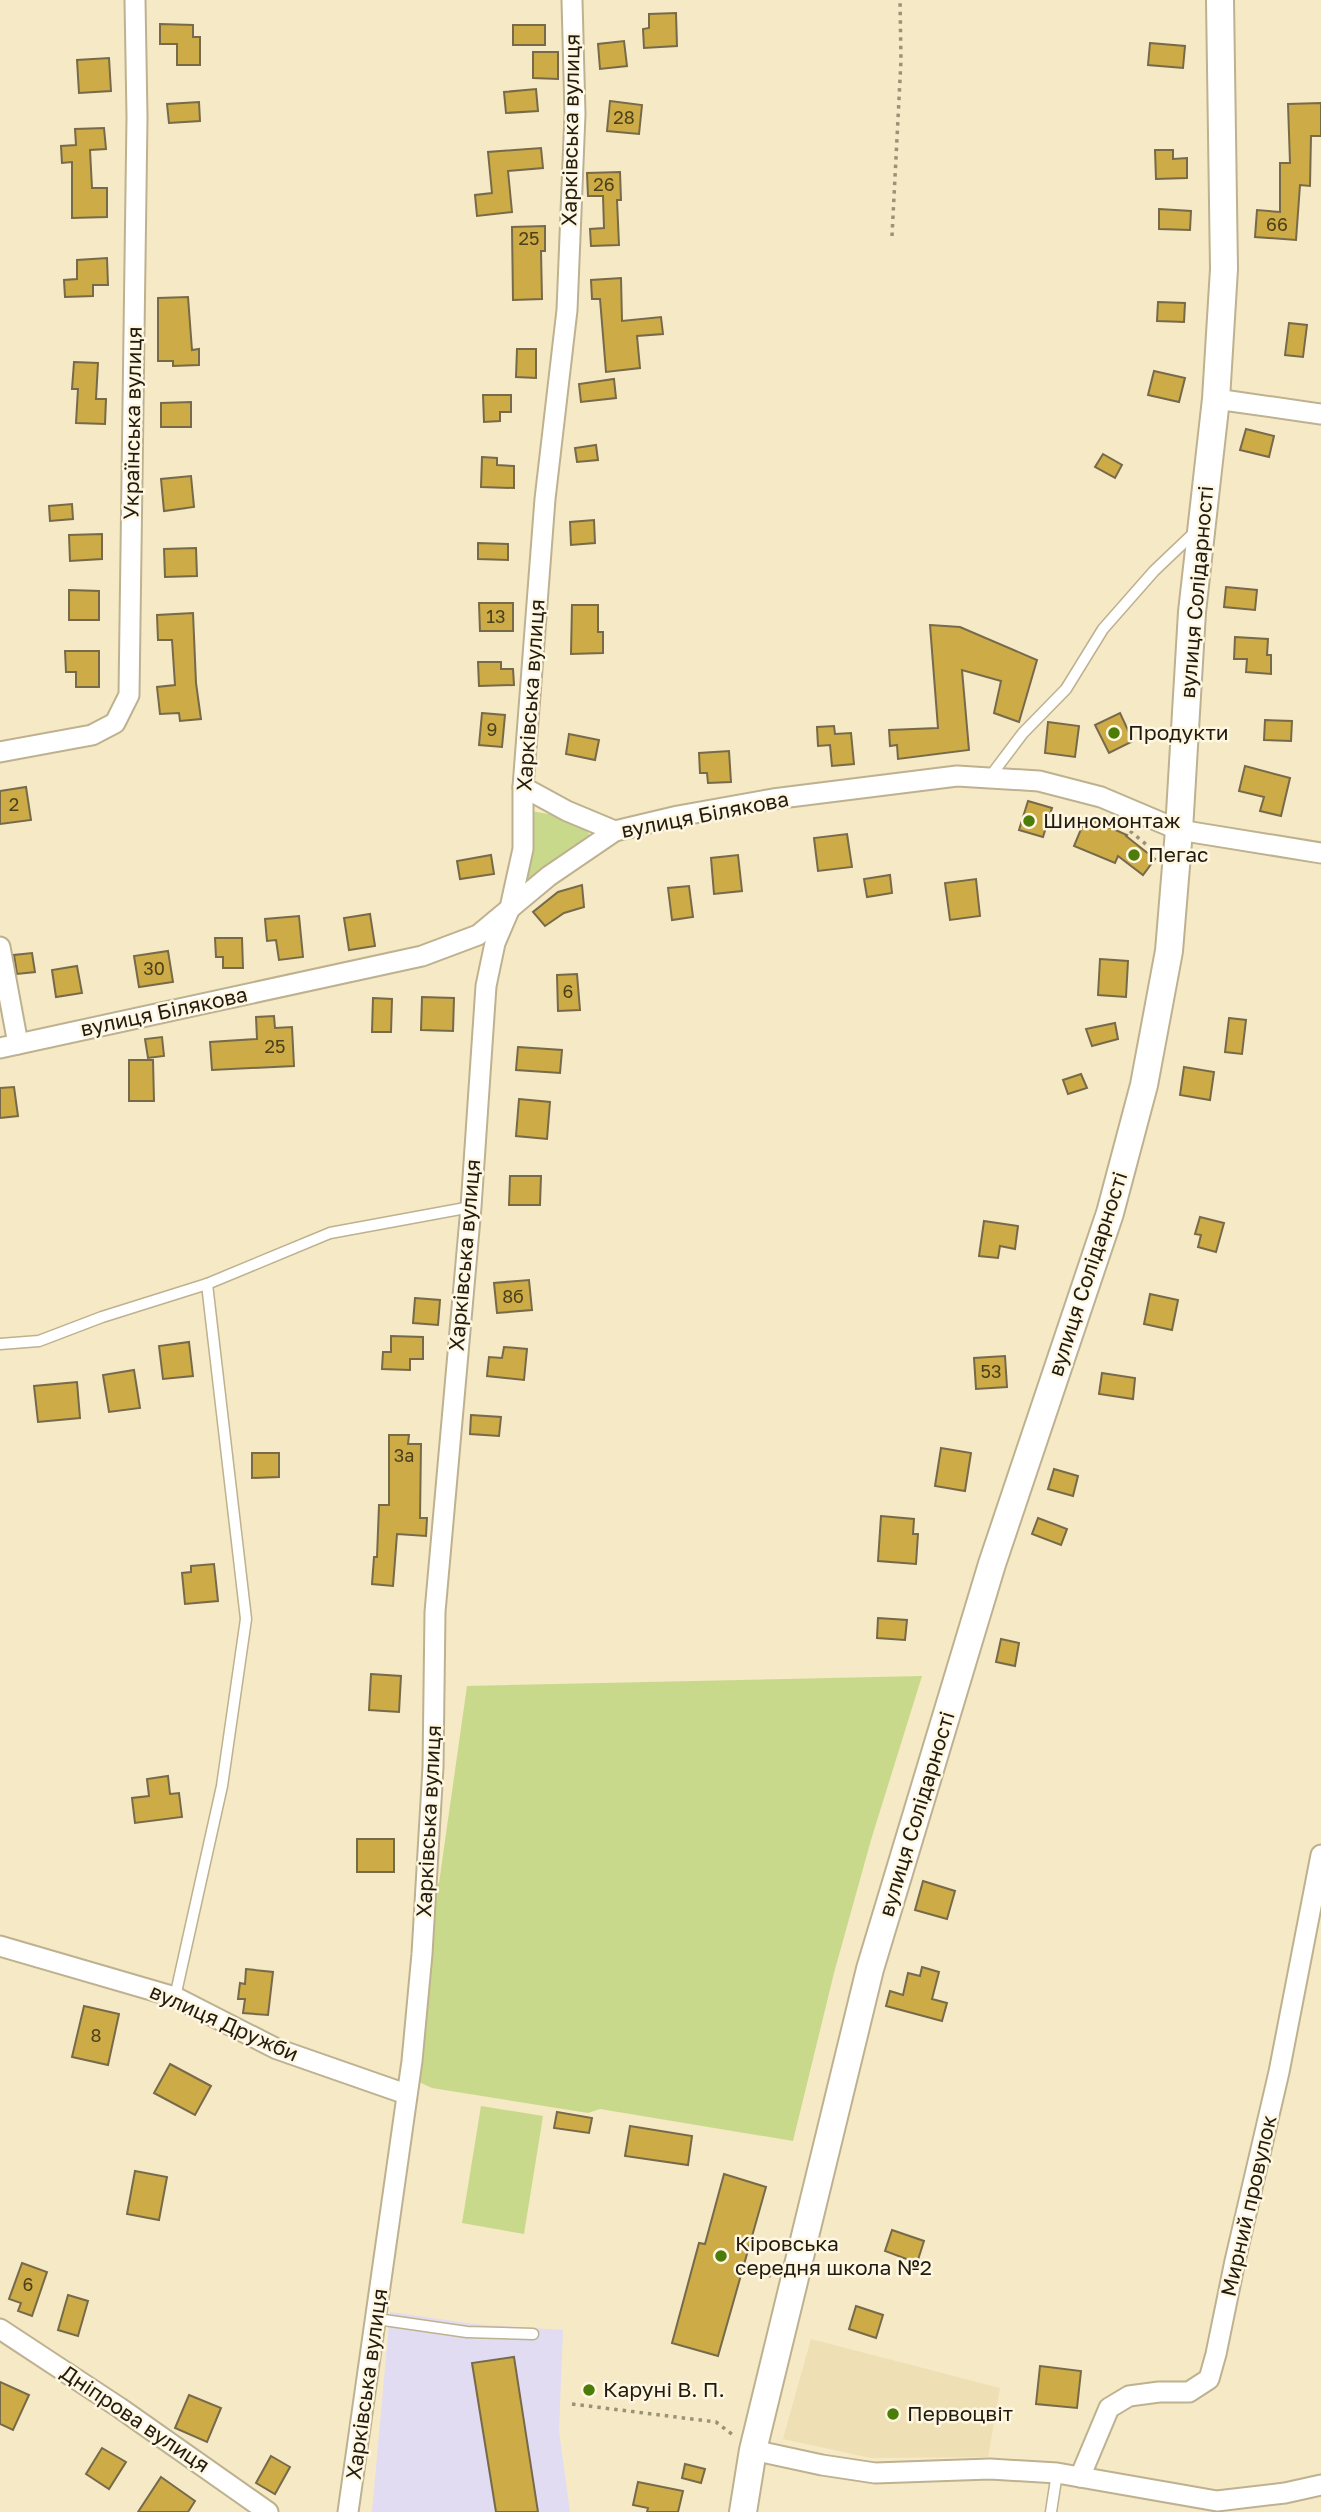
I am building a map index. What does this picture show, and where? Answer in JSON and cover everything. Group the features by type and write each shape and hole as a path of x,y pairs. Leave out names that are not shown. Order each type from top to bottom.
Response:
{"main road":[{"name":"вулиця Солідарності","path":"743,2512 754,2450 870,1969 992,1564 1110,1213 1144,1085 1169,951 1192,612 1216,399 1224,269 1220,0"}],"street":[{"name":"Українська вулиця","path":"0,752 92,735 115,723 129,695 137,117 135,0"},
{"name":"Харківська вулиця","path":"348,2512 412,2061 422,1954 433,1767 435,1612 471,1207 486,986 495,943 509,908 523,849 523,787 545,499 567,310 575,114 572,0"},
{"path":"1216,399 1321,414"},
{"name":"вулиця Білякова","path":"9,1046 422,956 478,935 549,876 615,831 678,816 773,799 957,776 1039,781 1101,797 1179,830 1321,853"},
{"path":"523,787 567,811 615,831"},
{"path":"0,947 9,1046"},
{"name":"Мирний провулок","path":"1080,2477 1109,2408 1129,2396 1189,2392 1209,2379 1279,2072 1321,1855"},
{"name":"вулиця Дружби","path":"0,1947 175,1997 277,2049 406,2094"},
{"name":"Дніпрова вулиця","path":"0,2329 120,2407 268,2512"},
{"path":"754,2450 874,2473 990,2469 1057,2473 1217,2501 1285,2493 1321,2485"}],"lane":[{"path":"989,778 1023,733 1066,690 1103,629 1154,571 1202,526"},
{"path":"0,1344 39,1340 207,1284 330,1233 471,1207"},
{"path":"175,1997 222,1786 246,1619 207,1284"},
{"path":"377,2319 467,2332 533,2334"},
{"path":"1051,2512 1057,2473"}],"path":[{"path":"892,236 901,60 900,0"},
{"path":"743,2268 777,2278"},
{"path":"572,2404 716,2423 754,2450"}],"shaded area":[{"path":"390,2312 474,2324 563,2330 559,2431 570,2512 372,2512"},
{"name":"Первоцвіт","path":"811,2339 1000,2388 988,2457 871,2458 783,2439"}],"green space":[{"path":"531,811 555,815 587,828 589,835 521,888"},
{"path":"922,1676 871,1840 834,1973 793,2141 600,2109 588,2113 432,2088 419,2082 432,1890 439,1883 467,1686"},
{"path":"481,2106 543,2116 524,2234 462,2223"}],"building":[{"path":"676,13 677,46 644,48 643,29 649,28 649,14"},
{"path":"160,24 193,25 193,37 200,37 200,65 177,65 177,44 160,44"},
{"path":"513,25 545,25 545,45 513,45"},
{"path":"624,41 627,66 600,69 598,44"},
{"path":"1150,43 1185,46 1183,68 1148,65"},
{"path":"533,52 558,52 558,79 533,78"},
{"path":"109,58 111,91 79,93 77,60"},
{"path":"536,89 538,111 506,113 504,92"},
{"path":"610,101 642,105 639,134 607,131"},
{"path":"199,102 200,121 169,123 167,104"},
{"path":"1321,103 1321,136 1311,136 1310,186 1300,185 1296,240 1255,237 1257,210 1280,212 1280,163 1290,163 1288,104"},
{"path":"104,128 106,149 90,150 92,188 107,188 107,217 72,218 72,162 62,163 61,146 76,145 75,129"},
{"path":"541,148 543,168 508,171 512,212 477,216 475,195 492,193 488,152"},
{"path":"1155,150 1173,150 1173,159 1187,158 1187,178 1156,179"},
{"path":"620,172 621,200 617,200 619,245 591,246 590,229 604,228 603,196 588,196 587,173"},
{"path":"1159,209 1191,211 1190,230 1159,229"},
{"path":"545,226 545,251 541,251 542,299 513,300 512,227"},
{"path":"107,258 108,285 93,285 93,296 65,297 64,280 77,279 77,260"},
{"path":"621,278 622,321 661,317 663,334 637,336 640,368 606,372 600,299 592,299 591,280"},
{"path":"188,297 192,350 199,349 199,365 173,366 173,361 158,361 158,298"},
{"path":"1158,302 1185,303 1184,322 1157,321"},
{"path":"1289,323 1307,325 1303,357 1285,355"},
{"path":"517,349 536,349 536,378 516,377"},
{"path":"74,362 98,363 96,399 106,399 105,424 76,423 78,389 72,389"},
{"path":"1154,371 1185,378 1179,402 1148,395"},
{"path":"614,379 616,398 581,402 579,384"},
{"path":"483,395 511,395 511,412 500,412 500,421 484,422"},
{"path":"191,402 191,427 161,427 161,403"},
{"path":"1246,429 1274,436 1269,457 1240,450"},
{"path":"596,445 598,460 577,462 575,448"},
{"path":"1103,454 1122,465 1115,478 1095,467"},
{"path":"482,457 497,458 497,465 514,466 514,488 481,487"},
{"path":"191,476 194,507 164,511 161,479"},
{"path":"72,504 73,519 50,521 49,506"},
{"path":"594,520 595,543 571,545 570,522"},
{"path":"102,534 102,559 70,561 69,535"},
{"path":"478,543 508,544 508,560 478,559"},
{"path":"196,548 197,576 165,577 164,549"},
{"path":"1226,587 1257,590 1255,610 1224,607"},
{"path":"69,590 99,591 99,620 69,620"},
{"path":"479,603 513,603 513,631 480,631"},
{"path":"572,605 598,605 598,632 603,632 603,653 571,654"},
{"path":"193,613 196,683 201,719 180,721 179,713 160,714 157,687 175,685 172,640 158,640 157,615"},
{"path":"930,625 960,627 1037,660 1019,722 994,713 1001,681 962,670 969,750 898,759 897,745 890,746 889,730 938,728"},
{"path":"1235,637 1268,639 1267,655 1271,655 1271,674 1246,672 1247,659 1234,659"},
{"path":"65,651 99,651 99,687 76,687 76,672 66,672"},
{"path":"478,662 501,662 501,669 513,669 514,685 479,686"},
{"path":"482,713 505,715 502,747 479,745"},
{"name":"Продукти","path":"1120,713 1133,741 1109,753 1095,725"},
{"path":"1265,720 1292,721 1291,741 1264,740"},
{"path":"1048,722 1079,726 1075,757 1045,753"},
{"path":"834,726 835,734 851,733 854,764 832,766 830,745 818,746 817,727"},
{"path":"569,734 599,740 595,760 566,754"},
{"path":"729,751 731,782 708,783 707,773 700,773 699,753"},
{"path":"1245,766 1290,778 1281,816 1260,811 1264,797 1239,791"},
{"path":"26,787 31,820 0,824 0,791"},
{"path":"1028,801 1052,808 1043,837 1019,830"},
{"path":"1086,817 1127,835 1155,859 1143,875 1118,856 1115,863 1074,846"},
{"path":"847,834 852,867 818,871 814,838"},
{"path":"491,855 494,874 460,879 457,861"},
{"path":"738,855 742,891 714,894 711,858"},
{"path":"890,875 892,893 867,897 864,879"},
{"path":"976,879 980,916 950,920 945,883"},
{"path":"582,885 584,907 564,913 545,926 533,912 558,892"},
{"path":"689,886 693,917 672,920 668,888"},
{"path":"370,914 375,946 349,950 344,918"},
{"path":"299,916 303,957 279,960 276,940 267,941 265,919"},
{"path":"215,938 242,938 243,968 223,968 223,957 216,957"},
{"path":"168,951 173,982 139,987 134,956"},
{"path":"32,953 35,972 17,974 14,955"},
{"path":"1100,959 1128,961 1126,997 1098,995"},
{"path":"77,966 82,993 56,997 52,970"},
{"path":"577,974 580,1010 558,1011 557,975"},
{"path":"422,997 454,998 453,1031 421,1030"},
{"path":"373,998 392,999 391,1032 372,1032"},
{"path":"274,1016 275,1028 292,1027 294,1066 212,1070 210,1042 257,1039 256,1017"},
{"path":"1229,1018 1246,1020 1242,1054 1225,1052"},
{"path":"1115,1023 1118,1039 1092,1046 1086,1029"},
{"path":"162,1037 164,1056 148,1058 145,1039"},
{"path":"518,1047 562,1050 560,1073 516,1070"},
{"path":"129,1060 153,1060 154,1101 129,1101"},
{"path":"1184,1067 1214,1072 1210,1100 1180,1095"},
{"path":"1081,1074 1087,1088 1068,1094 1063,1080"},
{"path":"14,1087 18,1116 0,1118 0,1088"},
{"path":"519,1099 550,1102 547,1139 516,1136"},
{"path":"510,1176 541,1176 540,1205 509,1205"},
{"path":"1200,1217 1224,1223 1216,1252 1198,1247 1201,1235 1195,1234"},
{"path":"984,1221 1018,1226 1015,1249 1000,1246 998,1258 979,1256"},
{"path":"529,1280 532,1310 497,1313 494,1283"},
{"path":"1150,1294 1178,1300 1172,1330 1144,1324"},
{"path":"415,1298 440,1300 438,1325 413,1323"},
{"path":"391,1336 423,1337 423,1359 410,1359 410,1370 382,1369 383,1352 391,1352"},
{"path":"189,1342 193,1376 163,1379 159,1346"},
{"path":"504,1347 527,1349 524,1380 487,1376 489,1357 502,1358"},
{"path":"1005,1356 1007,1387 976,1389 974,1358"},
{"path":"134,1370 140,1408 109,1412 103,1375"},
{"path":"1102,1373 1135,1378 1133,1399 1099,1394"},
{"path":"77,1382 80,1418 38,1422 34,1386"},
{"path":"471,1415 501,1417 499,1436 470,1434"},
{"path":"389,1435 409,1435 408,1444 421,1444 420,1518 427,1518 426,1536 397,1534 393,1586 372,1584 374,1557 377,1557 379,1505 389,1505"},
{"path":"941,1448 971,1453 965,1491 935,1486"},
{"path":"252,1453 279,1453 279,1477 252,1478"},
{"path":"1054,1469 1078,1476 1073,1496 1048,1489"},
{"path":"881,1516 914,1519 913,1534 918,1534 916,1564 878,1561"},
{"path":"1038,1518 1067,1529 1061,1545 1032,1534"},
{"path":"214,1564 218,1601 185,1604 182,1573 191,1572 191,1566"},
{"path":"878,1618 907,1620 905,1640 877,1638"},
{"path":"1001,1639 1019,1643 1015,1666 996,1662"},
{"path":"371,1674 401,1676 399,1712 369,1710"},
{"path":"168,1776 170,1794 179,1793 182,1817 135,1823 132,1798 149,1796 147,1779"},
{"path":"357,1839 394,1839 394,1872 357,1872"},
{"path":"923,1881 955,1891 947,1919 915,1910"},
{"path":"922,1967 939,1972 932,1999 947,2003 942,2021 886,2006 890,1991 903,1995 908,1973 920,1976"},
{"path":"246,1969 273,1972 268,2015 243,2013 245,1999 238,1999 240,1983 245,1984"},
{"path":"84,2006 119,2014 108,2065 72,2057"},
{"path":"170,2064 211,2086 195,2115 154,2093"},
{"path":"557,2112 592,2118 589,2133 554,2128"},
{"path":"630,2126 692,2136 688,2165 625,2156"},
{"path":"135,2171 167,2177 159,2220 127,2214"},
{"name":"Кіровська середня школа №2","path":"724,2174 766,2187 718,2356 672,2343 699,2243 705,2244"},
{"path":"892,2230 924,2241 917,2263 885,2251"},
{"path":"22,2263 47,2272 32,2316 18,2311 21,2303 9,2299"},
{"path":"68,2295 88,2301 78,2336 58,2330"},
{"path":"856,2306 883,2315 876,2338 849,2329"},
{"path":"514,2357 538,2512 496,2512 472,2363"},
{"path":"1040,2366 1081,2371 1077,2408 1036,2404"},
{"path":"0,2382 29,2395 13,2430 0,2424"},
{"path":"189,2395 221,2408 207,2442 175,2428"},
{"path":"102,2448 126,2462 109,2489 86,2474"},
{"path":"271,2456 290,2467 275,2494 256,2483"},
{"path":"685,2464 705,2469 701,2483 682,2478"},
{"path":"161,2477 195,2501 188,2512 138,2512"},
{"path":"638,2482 683,2491 678,2512 647,2512 648,2508 633,2505"}],"place":[{"name":"Продукти","path":"1114,733"},
{"name":"Шиномонтаж","path":"1029,821"},
{"name":"Пегас","path":"1134,855"},
{"name":"Кіровська середня школа №2","path":"721,2256"},
{"name":"Каруні В. П.","path":"589,2390"},
{"name":"Первоцвіт","path":"893,2414"}]}
